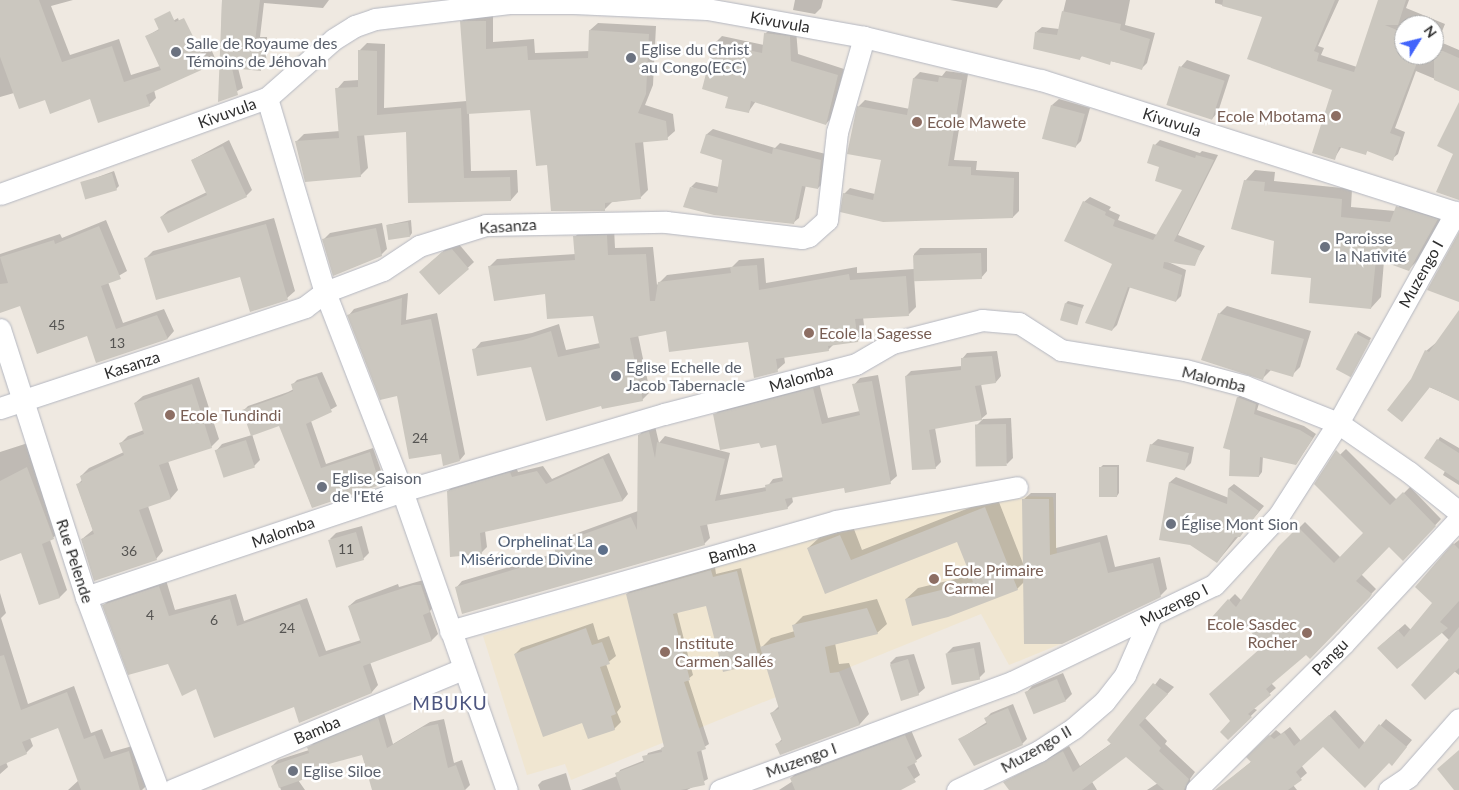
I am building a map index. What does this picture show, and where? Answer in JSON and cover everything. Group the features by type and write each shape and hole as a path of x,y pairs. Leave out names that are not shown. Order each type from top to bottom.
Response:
{"street":[{"name":"Kivuvula","path":"0,194 267,98 334,39 368,21 509,4 573,1 707,9 864,38 1041,80 1457,212"},
{"name":"Kasanza","path":"0,408 305,308 325,292 383,270 419,246 486,225 666,222 802,238 810,236 827,220 837,132 864,38"},
{"path":"267,98 325,292 402,491 462,669 507,790"},
{"name":"Muzengo I","path":"720,790 1012,682 1150,618 1214,585 1279,515 1338,423 1457,212"},
{"name":"Malomba","path":"86,597 402,491 664,414 856,364 892,343 982,320 1018,323 1061,350 1184,370 1246,386 1338,423 1409,472 1459,512"},
{"name":"Rue Pelende","path":"0,329 25,400 86,597 158,790"},
{"name":"Bamba","path":"450,631 836,521 1017,487"},
{"name":"Pangu","path":"1196,790 1344,643 1459,519"},
{"name":"Muzengo II","path":"957,790 1039,751 1074,728 1104,702 1125,675 1150,618"},
{"name":"Bamba","path":"172,790 462,669"},
{"path":"1388,790 1408,776 1459,719"}],"shaded area":[{"name":"Institute Carmen Sallés","path":"1012,496 1053,497 1063,643 1009,665 981,614 571,780 565,764 527,775 483,636 793,544 914,514"}],"building":[{"path":"0,0 39,0 62,62 112,46 124,82 161,70 145,36 159,30 154,19 170,11 175,22 184,18 208,67 146,95 150,106 98,123 90,99 50,114 45,100 19,109 0,57"},
{"path":"222,0 260,0 255,42 262,42 261,71 232,68 238,95 218,102"},
{"path":"1223,0 1335,0 1314,51 1319,53 1317,61 1354,72 1378,0 1406,0 1401,15 1394,15 1394,25 1385,25 1394,29 1394,65 1416,65 1390,133 1401,137 1393,161 1367,151 1366,155 1339,147 1335,160 1312,153 1332,90 1247,59 1262,17 1222,6"},
{"path":"1062,11 1121,24 1120,30 1150,39 1142,70 1111,61 1110,65 1081,56 1080,60 1033,49 1035,32 1057,35"},
{"path":"460,21 486,21 486,49 527,46 528,60 588,58 589,30 649,34 646,94 638,113 666,121 668,140 635,143 641,199 605,203 605,211 551,211 547,165 536,166 530,110 467,114"},
{"path":"764,33 790,36 791,61 838,75 826,125 751,101 749,113 725,108 728,97 702,89 714,43 762,53"},
{"path":"358,50 377,51 377,115 461,108 464,178 510,177 511,201 408,203 406,132 357,136 361,177 305,182 295,141 339,138 335,88 358,87"},
{"path":"1444,51 1459,58 1459,91 1434,80 1434,65 1444,65"},
{"path":"1179,66 1225,81 1212,120 1166,105"},
{"path":"939,77 962,80 948,166 971,167 971,175 1014,178 1013,218 883,222 840,212 843,193 873,200 881,160 847,154 857,106 907,115 913,78 938,82"},
{"path":"1459,102 1459,200 1436,192 1453,154 1437,146"},
{"path":"1051,105 1085,114 1076,148 1042,139"},
{"path":"706,134 772,154 773,148 821,160 818,189 802,186 794,224 714,215 683,207 690,187 717,193 722,160 700,153"},
{"path":"1153,144 1195,158 1196,155 1214,160 1174,241 1201,251 1195,266 1164,262 1163,268 1182,275 1176,302 1128,287 1112,331 1085,323 1112,264 1064,241 1083,201 1106,212 1105,215 1115,220 1113,226 1153,240 1182,190 1155,181 1159,167 1147,163"},
{"path":"223,146 247,197 168,233 160,217 207,195 191,160"},
{"path":"112,173 117,190 85,199 80,182"},
{"name":"Paroisse la Nativité","path":"1244,180 1265,182 1264,191 1342,199 1341,217 1390,222 1396,206 1438,219 1409,271 1376,259 1371,309 1309,303 1311,278 1271,274 1274,241 1231,229"},
{"path":"408,222 410,237 388,240 386,225"},
{"path":"266,224 288,300 250,312 240,277 156,300 144,258"},
{"path":"99,226 121,279 101,286 116,329 157,315 168,339 96,363 87,336 37,354 20,306 0,313 0,284 8,283 0,257 54,240 55,244"},
{"path":"376,228 382,256 333,276 322,239"},
{"path":"1459,232 1459,302 1427,290"},
{"path":"607,235 608,255 646,254 650,301 655,301 658,282 731,273 730,267 757,265 759,290 849,274 850,280 906,276 909,316 855,319 858,342 828,346 829,351 776,359 778,372 754,378 748,342 669,352 666,331 630,338 643,401 602,409 601,406 546,421 531,367 477,376 472,349 523,340 551,331 558,357 600,348 593,316 547,319 545,294 494,301 488,266 575,260 573,236"},
{"path":"452,249 469,269 439,295 419,272 442,252"},
{"path":"981,253 982,279 914,281 913,255"},
{"path":"402,298 401,325 431,319 460,461 443,466 441,454 409,459 397,396 380,400 347,315"},
{"path":"1065,303 1082,308 1077,325 1060,320"},
{"path":"1459,310 1459,401 1430,387 1402,422 1387,410 1411,379 1425,350 1429,352"},
{"path":"1218,313 1304,339 1293,377 1266,369 1263,380 1201,360"},
{"path":"1355,333 1370,341 1351,377 1336,369"},
{"path":"992,356 996,383 975,386 982,420 929,430 936,469 912,470 905,376 961,370 961,358"},
{"path":"317,376 332,412 306,424 321,468 370,452 380,485 312,508 279,426 251,436 242,410 282,396 293,391 291,384"},
{"path":"872,381 891,484 845,493 844,488 785,499 788,509 700,526 705,545 462,614 455,587 556,557 554,545 631,517 637,530 638,435 649,431 655,458 657,442 725,459 715,501 766,491 765,485 783,481 776,445 761,448 759,443 720,450 713,414 813,388 822,424 860,415 852,384"},
{"path":"192,384 212,448 159,465 171,499 139,510 157,560 94,581 81,539 94,534 76,484 82,482 80,476 124,455 119,443 144,434 134,403"},
{"path":"1237,397 1256,404 1254,414 1300,430 1313,438 1296,465 1260,457 1259,477 1229,476 1230,450 1223,448"},
{"path":"1006,424 1007,466 976,467 975,425"},
{"path":"1437,439 1459,453 1459,481 1424,458"},
{"path":"246,440 255,468 224,478 215,450"},
{"path":"1150,444 1189,453 1185,471 1146,462"},
{"path":"1336,450 1390,505 1403,492 1436,526 1403,561 1389,547 1356,581 1372,594 1370,597 1310,659 1306,655 1266,689 1271,695 1248,714 1252,717 1228,740 1220,732 1230,721 1209,694 1263,646 1239,618 1227,632 1212,617 1228,599 1236,607 1278,547 1298,527 1334,563 1363,533 1314,484"},
{"path":"603,458 623,501 480,533 482,554 450,557 447,491 510,472 512,477 537,471 546,484"},
{"path":"27,467 54,539 42,544 60,598 39,605 21,553 0,561 0,481"},
{"path":"1099,467 1117,467 1117,497 1099,497"},
{"path":"1169,482 1227,504 1228,488 1259,511 1240,537 1235,537 1217,563 1190,545 1159,540"},
{"path":"1022,499 1049,499 1050,555 1100,542 1108,573 1153,563 1161,597 1062,644 1024,644"},
{"path":"985,507 1018,590 948,617 912,626 905,599 973,582 957,542 825,594 807,548 840,535 851,560"},
{"path":"356,532 364,560 336,568 328,540"},
{"path":"1453,543 1459,549 1459,601 1440,622 1448,628 1397,669 1377,648 1398,630 1404,637 1432,603 1415,587"},
{"path":"711,570 713,577 737,571 760,663 723,672 706,606 673,614 690,680 684,682 706,749 697,752 705,785 681,790 621,790 615,773 644,762 642,756 662,752 661,748 664,747 626,594"},
{"path":"413,585 421,585 430,612 423,615 432,641 363,666 372,693 299,723 294,707 214,738 196,689 182,696 168,664 128,675 102,605 159,586 169,616 230,599 237,626 300,604 319,657 361,643 348,606"},
{"path":"867,608 878,634 825,647 830,673 839,672 860,725 780,755 775,744 782,741 770,713 779,709 760,647 795,637 792,625"},
{"path":"1459,627 1459,668 1425,700 1411,685"},
{"path":"586,628 592,645 602,642 610,664 600,667 616,714 611,716 615,730 588,739 582,723 543,737 514,654"},
{"path":"974,648 980,679 952,685 946,654"},
{"path":"4,655 21,710 67,692 84,739 95,735 104,759 129,751 140,790 81,790 58,728 22,742 27,754 0,766 0,656"},
{"path":"908,659 919,695 901,701 890,665"},
{"path":"1057,679 1066,701 1034,714 1025,692"},
{"path":"1153,683 1168,694 1139,725 1161,748 1159,751 1189,779 1184,790 1164,790 1126,757 1082,790 1009,790 1003,782 1063,751 1073,772 1111,744 1107,740"},
{"path":"1008,708 1023,745 974,766 958,739 987,724 984,718"},
{"path":"1329,715 1359,749 1379,724 1407,747 1392,766 1389,763 1365,788 1323,747 1296,772 1302,780 1288,790 1215,790 1251,762 1246,757 1269,735 1274,739 1284,732 1294,746"},
{"path":"378,717 387,748 423,727 438,724 448,768 456,765 465,790 372,790 362,755 314,768 316,775 279,788 271,766 309,753 307,747"},
{"path":"905,735 917,762 907,767 916,782 901,790 795,790 790,778"},
{"path":"1459,750 1459,790 1454,790 1437,769"}],"place":[{"name":"Salle de Royaume des Témoins de Jéhovah","path":"176,52"},
{"name":"Eglise du Christ au Congo(ECC)","path":"631,58"},
{"name":"Ecole Mbotama","path":"1336,116"},
{"name":"Ecole Mawete","path":"917,122"},
{"name":"Paroisse la Nativité","path":"1325,247"},
{"name":"Ecole la Sagesse","path":"809,333"},
{"name":"Eglise Echelle de Jacob Tabernacle","path":"616,376"},
{"name":"Ecole Tundindi","path":"170,415"},
{"name":"Eglise Saison de l'Eté","path":"322,487"},
{"name":"Église Mont Sion","path":"1171,524"},
{"name":"Orphelinat La Miséricorde Divine","path":"603,550"},
{"name":"Ecole Primaire Carmel","path":"934,579"},
{"name":"Ecole Sasdec Rocher","path":"1307,633"},
{"name":"Institute Carmen Sallés","path":"665,652"},
{"name":"Eglise Siloe","path":"293,771"}],"district":[{"name":"MBUKU","path":"450,703"}]}
